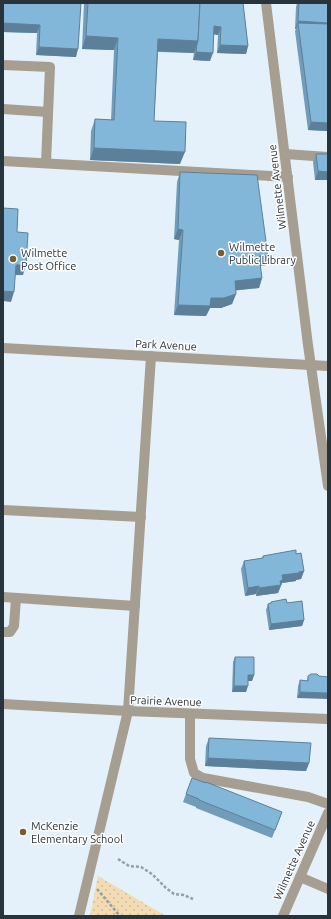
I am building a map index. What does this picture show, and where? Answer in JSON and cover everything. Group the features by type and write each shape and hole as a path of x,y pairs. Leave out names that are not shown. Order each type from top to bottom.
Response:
{"street":[{"name":"Wilmette Avenue","path":"266,3 328,486"},
{"path":"3,65 50,67 46,163"},
{"path":"3,109 48,112"},
{"path":"285,154 328,157"},
{"path":"3,161 288,177"},
{"name":"Park Avenue","path":"3,348 328,366"},
{"path":"79,916 128,711 151,356"},
{"path":"3,510 141,517"},
{"path":"3,597 135,606"},
{"path":"3,632 10,632 14,626 16,598"},
{"name":"Prairie Avenue","path":"3,704 328,720"},
{"path":"190,714 190,759 194,773 203,778 308,797 328,804"},
{"name":"Wilmette Avenue","path":"282,916 328,813"},
{"path":"300,877 328,889"}],"path":[{"path":"118,859 129,866 141,867 152,874 174,894 184,895 193,899"},
{"path":"88,880 92,882 120,916"}],"shaded area":[{"path":"98,876 166,916 90,916"}],"building":[{"path":"3,3 81,3 78,49 39,47 40,25 3,23"},
{"path":"88,3 200,3 198,41 158,39 154,121 186,122 185,152 94,148 95,119 114,120 118,38 86,36"},
{"path":"200,3 243,3 248,46 220,45 221,27 214,26 213,53 196,52"},
{"path":"299,3 328,3 328,23 298,21"},
{"path":"298,23 328,24 328,123 311,122"},
{"path":"316,154 328,154 328,172 318,171"},
{"name":"Wilmette Public Library","path":"180,172 257,175 268,256 259,256 262,278 235,281 236,294 224,298 211,298 210,306 178,305 183,230 178,229"},
{"name":"Wilmette Post Office","path":"3,208 18,209 17,232 28,233 26,265 16,265 14,292 3,291"},
{"path":"296,550 296,554 301,553 304,571 282,575 283,580 280,581 281,585 248,588 244,561"},
{"path":"286,599 287,603 302,601 304,620 271,624 268,604"},
{"path":"235,657 254,657 254,675 248,675 248,686 234,686"},
{"path":"311,674 328,677 328,693 300,692 300,680 308,681 308,676"},
{"path":"209,738 311,743 309,763 208,758"},
{"path":"192,778 206,782 282,812 275,830 186,794"}],"place":[{"name":"Wilmette Public Library","path":"221,253"},
{"name":"Wilmette Post Office","path":"13,259"},
{"name":"McKenzie Elementary School","path":"23,832"}]}
